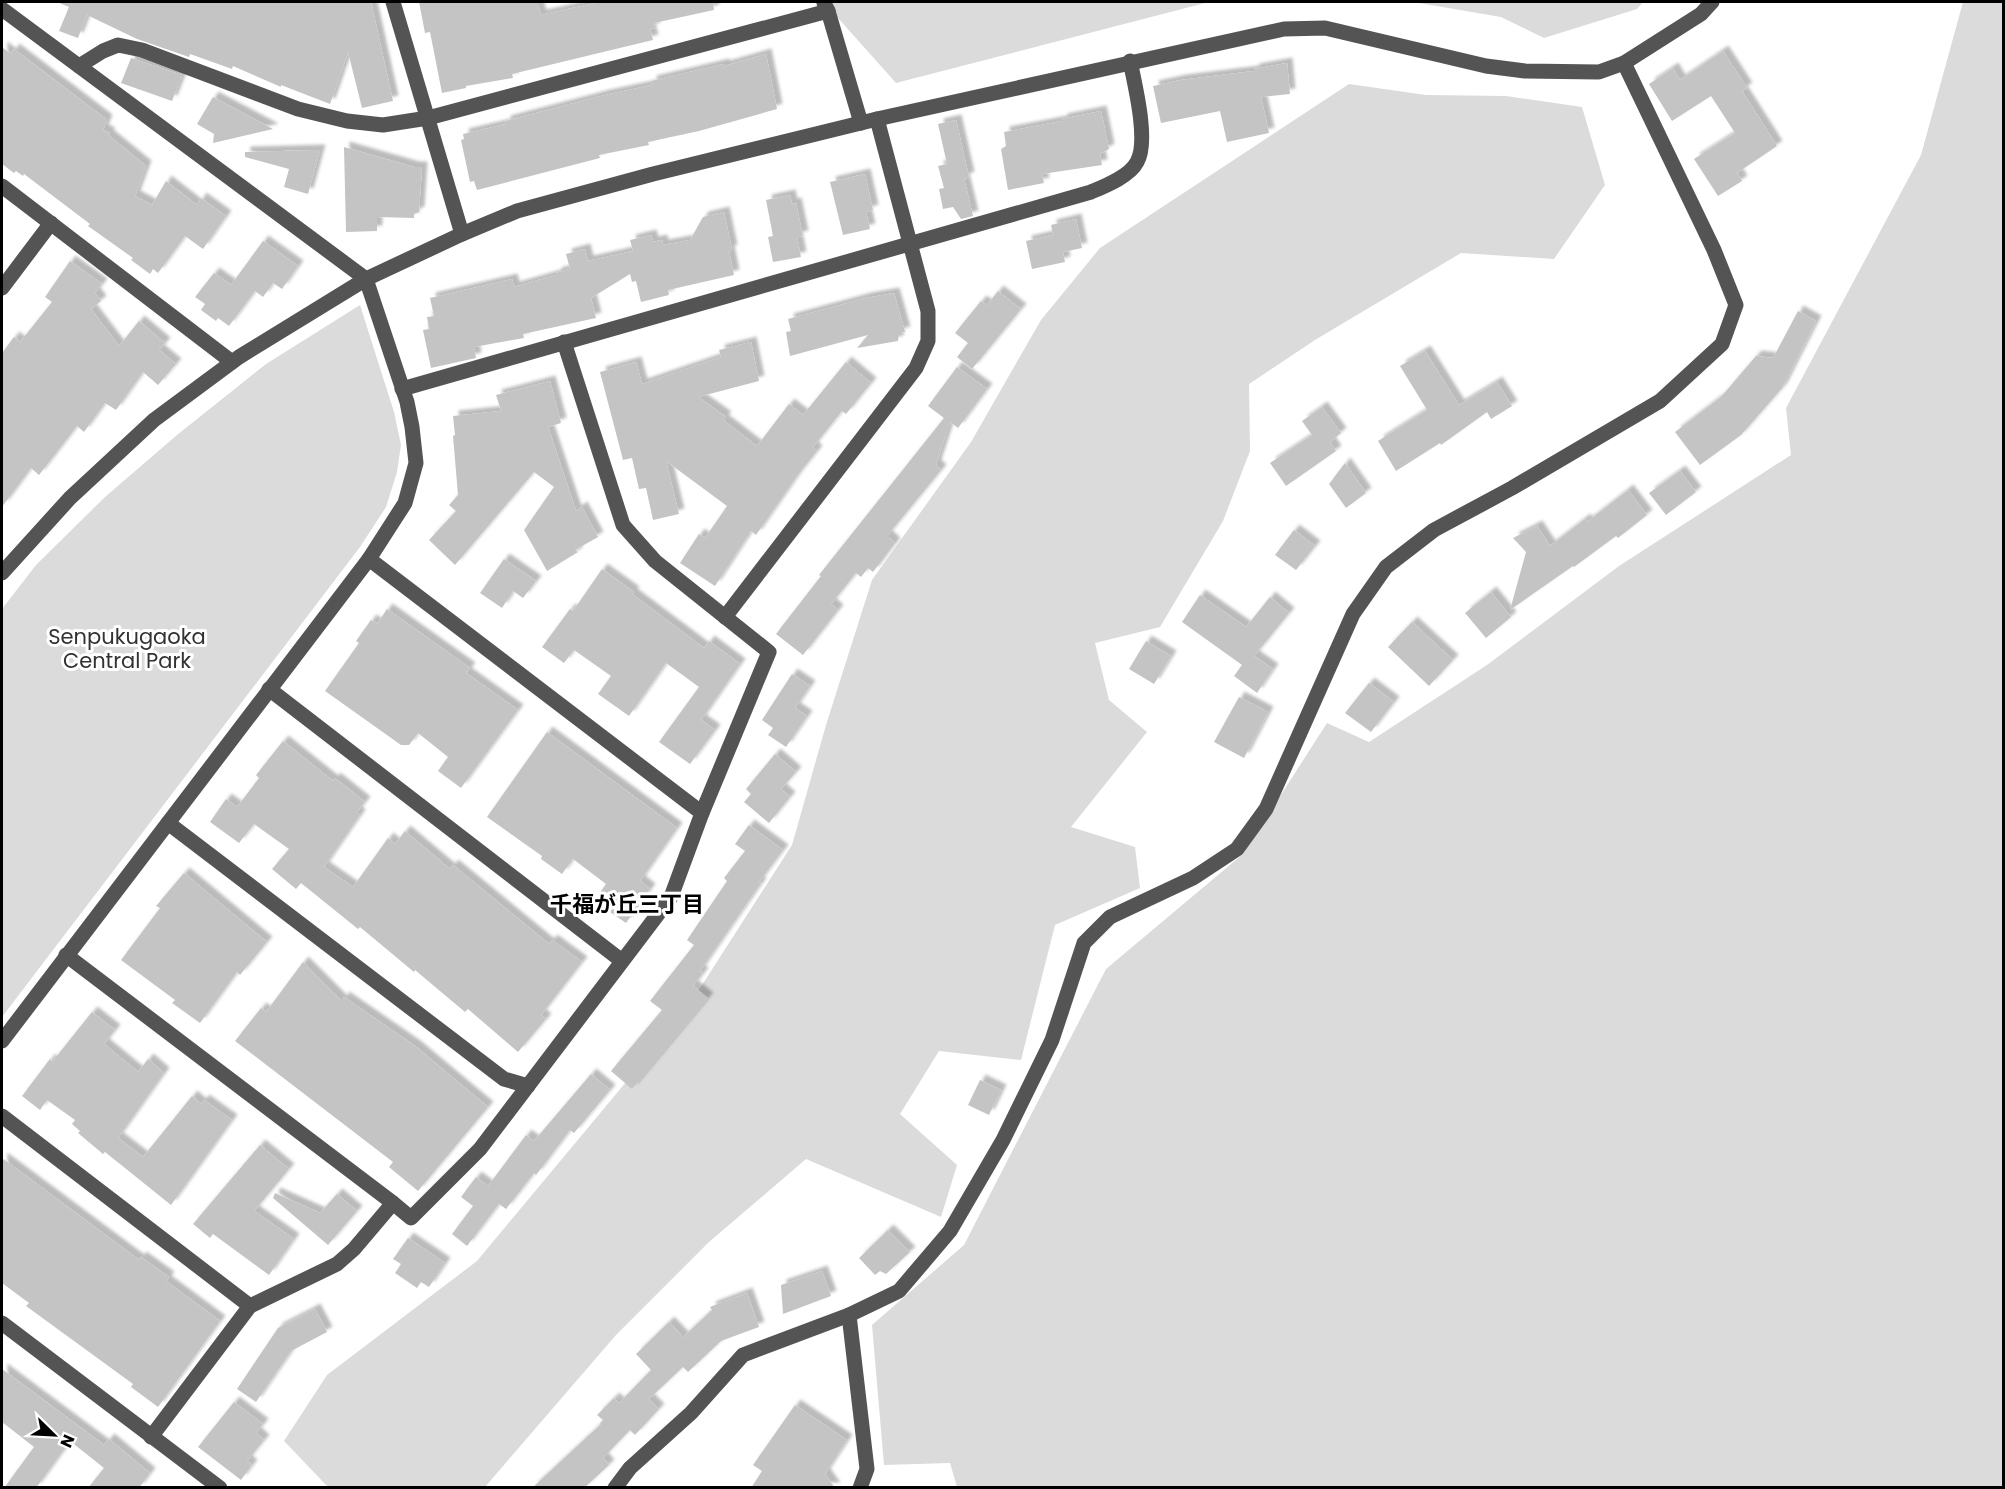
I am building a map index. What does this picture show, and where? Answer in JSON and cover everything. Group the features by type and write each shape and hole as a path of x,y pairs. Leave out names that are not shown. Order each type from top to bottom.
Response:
{"street":[{"path":"393,2 462,234"},
{"path":"2,573 70,498 154,420 232,362 366,279 517,211 653,174 877,119 1284,28 1325,28 1485,66 1525,71 1599,72 1624,63 1701,14 1712,2"},
{"path":"79,66 103,51 118,45 142,50 298,109 347,121 383,125 428,118 825,6 861,123"},
{"path":"2,12 79,66 366,279 402,388 412,427 416,463 405,503 369,559 2,1041"},
{"path":"402,388 1091,192 1120,179 1137,162 1142,138 1130,61"},
{"path":"615,1488 630,1468 691,1413 742,1355 849,1315 898,1291 950,1231 1003,1140 1052,1040 1084,943 1110,917 1193,878 1237,849 1271,798 1353,614 1386,567 1434,530 1512,488 1660,401 1722,344 1736,305 1714,250 1624,63"},
{"path":"726,617 916,368 928,341 928,311 877,119"},
{"path":"2,186 232,362"},
{"path":"2,288 51,223"},
{"path":"66,955 411,1218 480,1149 671,897 702,813 769,652 655,561 623,525 564,342"},
{"path":"369,559 702,813"},
{"path":"269,689 622,961"},
{"path":"168,823 504,1079 528,1086"},
{"path":"2,1116 250,1306"},
{"path":"151,1437 250,1306 338,1264 354,1249 393,1203"},
{"path":"849,1315 867,1469 860,1488"},
{"path":"2,1323 220,1488"}],"green space":[{"path":"821,2 1209,2 896,83"},
{"path":"1413,2 1643,2 1637,9 1544,38 1501,17"},
{"path":"1963,2 2003,2 2003,1487 957,1487 950,1463 884,1465 872,1325 964,1245 1106,969 1243,854 1327,723 1369,742 1487,665 1619,566 1791,455 1786,408 1921,155"},
{"path":"1349,84 1426,95 1506,96 1582,107 1605,185 1554,259 1461,253 1315,340 1249,384 1250,451 1223,521 1160,627 1095,643 1109,700 1147,732 1071,827 1135,847 1140,888 1055,925 1021,1060 939,1051 900,1114 957,1165 941,1217 806,1159 709,1242 616,1335 485,1487 328,1487 284,1441 327,1375 477,1261 686,1010 792,845 826,725 872,580 971,442 1041,320 1100,248"},
{"name":"Senpukugaoka Central Park","path":"360,305 394,412 401,445 397,472 386,507 360,547 2,1017 2,609 36,565 105,497 177,435 266,364"}],"building":[{"path":"57,2 371,2 393,101 362,108 348,52 330,104 281,85 281,87 233,66 232,69 190,54 189,57 137,39 87,15 78,38 59,31 69,7"},
{"path":"419,2 537,2 541,15 600,2 713,2 714,10 654,23 655,28 650,29 653,40 512,74 513,78 466,86 466,88 442,93 430,32 425,33"},
{"path":"2,47 11,54 14,49 107,120 103,130 110,133 108,135 146,166 135,196 152,205 166,181 197,205 201,198 226,216 203,249 185,236 158,273 153,269 150,274 131,260 133,258 88,226 90,224 24,174 23,176 16,171 14,173 2,164"},
{"path":"1723,51 1747,88 1742,91 1777,146 1737,173 1742,181 1718,196 1694,159 1735,133 1711,96 1672,121 1649,84 1673,68 1680,80"},
{"path":"766,54 777,109 699,131 648,142 649,145 599,155 600,158 477,190 474,181 470,182 461,140 464,139 463,134 605,95 652,85 651,81 724,64 724,66"},
{"path":"131,58 182,75 172,101 121,83"},
{"path":"1287,63 1290,94 1261,97 1269,133 1227,142 1220,111 1161,123 1153,86 1181,80 1254,71 1254,69"},
{"path":"213,97 273,129 213,143 214,134 197,124"},
{"path":"1101,111 1109,149 1100,154 1102,165 1042,174 1044,183 1008,190 1001,149 1006,146 1004,132"},
{"path":"956,120 969,177 964,179 973,216 961,219 953,207 943,209 939,189 944,188 938,166 947,164 938,124"},
{"path":"344,147 414,167 422,167 419,212 414,214 414,218 377,217 377,231 346,232"},
{"path":"320,150 308,194 284,187 289,169 245,157 245,152"},
{"path":"865,174 873,210 866,212 870,229 843,235 830,182"},
{"path":"790,195 792,204 796,203 803,236 797,237 801,257 773,262 768,237 773,236 766,200"},
{"path":"724,212 732,250 729,251 734,275 668,290 669,295 641,302 636,281 632,282 630,274 591,298 596,318 523,334 524,338 474,347 476,358 431,368 423,330 429,329 427,317 434,316 430,298 512,279 514,287 556,275 556,273 570,269 566,254 585,249 588,261 633,251 630,240 651,235 653,242 662,240 663,245 690,240 703,217"},
{"path":"1076,219 1082,248 1063,252 1065,262 1032,269 1026,241 1053,235 1051,225"},
{"path":"263,241 298,266 282,289 273,283 263,297 255,291 229,326 218,318 216,321 201,310 205,304 195,297 214,273 231,285"},
{"path":"70,261 102,284 95,293 101,301 91,309 119,346 139,321 165,343 159,350 176,364 158,385 143,372 116,410 105,403 84,432 77,426 39,475 31,468 2,507 2,353 14,337 20,342 52,302 45,297"},
{"path":"998,291 1021,309 972,369 957,357 968,343 955,333 981,301 987,305"},
{"path":"894,293 905,332 899,333 898,341 857,348 868,335 790,356 786,332 791,331 788,319 866,298"},
{"path":"1798,311 1816,321 1782,388 1741,435 1700,465 1675,432 1721,397 1756,356 1773,358"},
{"path":"751,342 759,381 698,397 726,417 723,420 757,446 789,404 803,415 846,362 871,383 846,414 842,411 813,447 817,451 756,535 751,531 715,586 680,563 699,534 705,538 727,506 666,461 679,514 653,520 646,488 639,489 632,458 623,460 600,372 636,362 642,384 721,357 719,350"},
{"path":"1425,351 1459,405 1497,382 1512,406 1491,419 1487,412 1441,445 1440,443 1396,471 1378,441 1427,410 1400,366"},
{"path":"957,367 987,389 958,428 950,422 936,465 941,470 887,536 895,543 873,572 868,568 861,577 856,573 831,604 838,610 803,655 776,634 821,576 819,575 944,418 928,406"},
{"path":"550,381 561,423 548,427 576,511 582,507 598,537 575,550 578,552 547,571 524,530 554,487 534,472 455,565 429,540 456,511 449,505 458,495 453,416 501,411 496,395"},
{"path":"1322,407 1341,433 1330,442 1336,451 1286,486 1270,463 1312,435 1302,421"},
{"path":"1345,463 1366,493 1346,508 1329,484"},
{"path":"1680,471 1696,492 1666,515 1649,493"},
{"path":"1628,490 1647,515 1618,538 1616,536 1510,610 1526,552 1513,538 1537,526 1550,546 1585,519 1587,522"},
{"path":"1294,530 1315,546 1296,570 1275,555"},
{"path":"504,559 536,581 523,598 513,591 502,608 480,593"},
{"path":"602,569 704,648 709,641 740,664 701,720 715,730 690,764 659,742 699,687 666,663 629,716 598,694 611,676 574,650 564,663 542,647 570,609 573,611"},
{"path":"1491,592 1511,617 1486,638 1465,613"},
{"path":"1200,595 1246,627 1270,597 1289,613 1254,656 1273,669 1257,693 1234,676 1242,665 1182,622"},
{"path":"387,609 470,668 466,673 518,710 461,788 438,771 448,757 418,733 409,745 401,745 325,691 359,643 356,641 371,620 377,624"},
{"path":"1412,622 1453,660 1429,686 1388,647"},
{"path":"1146,641 1171,656 1154,684 1129,669"},
{"path":"792,674 810,686 795,708 807,716 786,747 768,735 773,728 762,720"},
{"path":"1369,683 1394,702 1371,732 1345,713"},
{"path":"1239,697 1268,712 1244,758 1214,742"},
{"path":"547,732 677,828 640,881 650,889 626,923 594,901 606,884 573,859 562,874 541,859 542,856 487,817"},
{"path":"283,741 333,781 335,778 365,802 357,812 360,815 324,867 353,887 388,838 395,844 405,831 450,869 453,865 549,944 552,940 582,962 541,1015 546,1019 518,1052 468,1009 465,1012 415,970 414,972 360,927 358,929 301,883 296,889 272,869 289,849 254,824 239,843 210,822 226,799 237,807 259,778 256,775"},
{"path":"775,754 796,772 781,789 790,797 769,823 744,802 751,794 746,789"},
{"path":"749,825 783,850 700,971 703,973 693,986 708,998 632,1089 611,1071 662,1010 650,1001 694,945 687,940 727,881 724,878 745,851 735,844"},
{"path":"184,873 267,942 240,975 237,972 200,1023 172,1003 175,1000 121,960 160,908 156,906"},
{"path":"303,962 342,1001 344,997 415,1046 488,1107 418,1191 389,1167 393,1162 235,1041 261,1008 266,1012"},
{"path":"92,1012 115,1030 104,1044 138,1072 148,1059 164,1073 118,1138 143,1157 192,1096 201,1104 204,1100 232,1120 171,1205 78,1133 80,1131 72,1124 75,1120 47,1100 40,1110 22,1096 50,1059 52,1062"},
{"path":"591,1074 610,1090 574,1133 570,1130 536,1175 534,1173 506,1209 499,1204 467,1246 452,1234 473,1206 461,1197 476,1177 488,1186 526,1135 534,1141"},
{"path":"980,1080 1001,1090 989,1115 968,1105"},
{"path":"260,1145 289,1169 254,1211 294,1239 269,1275 213,1234 210,1238 193,1224"},
{"path":"2,1158 139,1260 141,1257 169,1277 166,1281 220,1321 158,1407 131,1387 133,1384 26,1306 29,1303 2,1283"},
{"path":"275,1193 320,1213 337,1194 357,1211 328,1245 273,1198"},
{"path":"888,1230 910,1252 886,1274 880,1271 875,1275 859,1258"},
{"path":"408,1238 445,1263 429,1287 421,1282 417,1288 395,1273 401,1264 393,1259"},
{"path":"822,1271 831,1296 783,1314 781,1285"},
{"path":"747,1293 759,1327 721,1341 688,1372 683,1367 649,1399 659,1409 635,1435 630,1430 603,1458 609,1465 584,1488 532,1488 601,1424 603,1420 597,1415 614,1398 619,1403 651,1370 636,1354 669,1322 683,1337 712,1310 710,1307"},
{"path":"315,1309 327,1332 291,1351 256,1402 237,1389 278,1328"},
{"path":"2,1369 104,1445 109,1439 150,1473 139,1488 88,1488 104,1468 70,1441 36,1488 4,1488 34,1447 2,1422"},
{"path":"234,1402 263,1424 256,1433 264,1440 247,1461 252,1465 241,1480 198,1447"},
{"path":"795,1405 847,1440 825,1474 835,1488 751,1488 762,1471 753,1465"}],"district":[{"name":"千福が丘三丁目","path":"627,904"}]}
